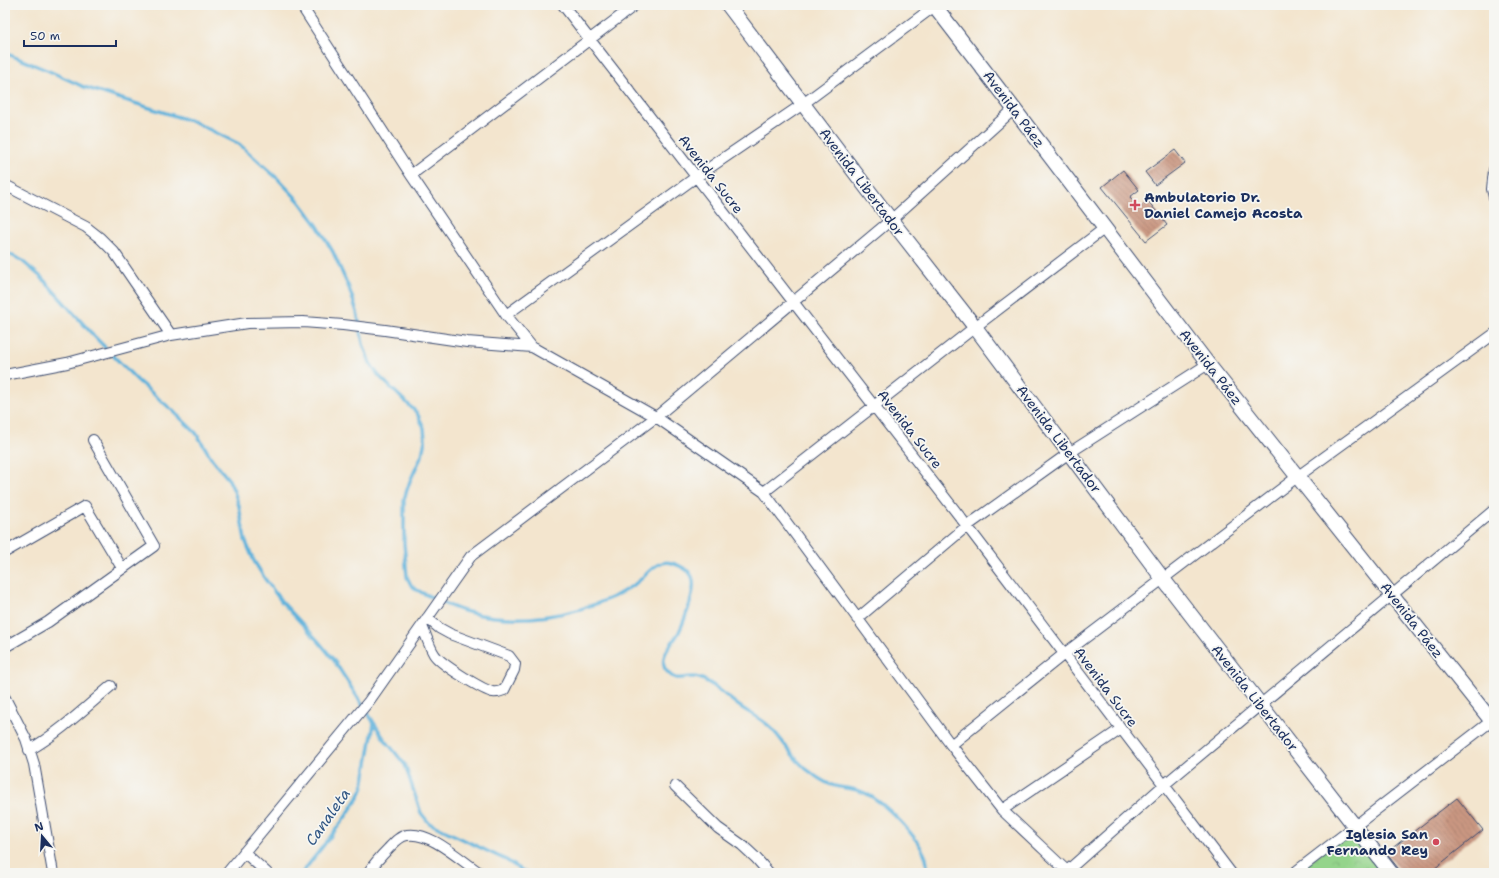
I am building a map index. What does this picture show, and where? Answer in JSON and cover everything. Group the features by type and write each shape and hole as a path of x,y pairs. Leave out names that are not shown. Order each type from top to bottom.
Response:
{"main road":[{"name":"Avenida Libertador","path":"728,5 891,220 975,327 1260,706 1391,873"},
{"name":"Avenida Páez","path":"935,5 1208,364 1493,721"}],"street":[{"path":"301,5 410,175 506,315 532,347 656,417 764,492 951,746 1002,810 1068,872 1164,785 1494,510"},
{"name":"Avenida Sucre","path":"563,5 967,526 1231,873"},
{"path":"410,175 635,5"},
{"path":"506,315 696,177 803,104 935,5"},
{"path":"227,873 369,701 471,556 656,417 891,220 1014,109"},
{"path":"1494,170 1492,189 1494,197"},
{"path":"5,185 86,227 100,238 114,252 171,335"},
{"path":"764,492 975,327 1105,228"},
{"path":"5,375 67,363 171,335 247,323 303,322 353,326 467,342 532,347"},
{"path":"951,746 1064,654 1297,477 1494,334"},
{"path":"857,619 967,526 1069,453 1208,364"},
{"path":"5,647 48,622 154,546 93,440"},
{"path":"5,552 85,506 122,568"},
{"path":"424,622 450,634 509,656 515,664 514,670 504,690 497,693 491,692 440,661 435,655 424,622"},
{"path":"29,750 57,732 111,686"},
{"path":"5,698 26,739 35,771 53,873"},
{"path":"1294,873 1493,721"},
{"path":"1002,810 1121,729"},
{"path":"675,786 718,828 756,858 769,873"},
{"path":"368,873 375,862 398,840 407,835 413,835 433,840 480,873"},
{"path":"244,852 267,873"}],"green space":[{"path":"1355,827 1391,873 1294,873"}],"building":[{"path":"1175,150 1185,163 1155,185 1145,172"},
{"path":"1123,170 1139,190 1130,197 1139,208 1148,201 1167,225 1146,241 1102,187"},
{"path":"1457,798 1483,830 1429,873 1402,873 1386,853"}],"waterway":[{"path":"5,53 84,87 194,122 239,144 278,179 299,201 317,225 333,252 349,288 357,312 363,344 370,363 379,376 417,413 424,428 425,440 422,455 410,481 404,499 404,543 407,577 411,585 417,590 461,610 487,616 505,618 543,617 580,609 615,596 640,580 654,567 662,563 672,563 683,568 690,573 693,580 692,595 679,632 665,654 664,664 667,672 676,678 696,677 705,680 745,710 767,724 800,764 816,777 833,786 861,791 882,804 900,821 916,840 926,858 927,873"},
{"path":"5,252 21,260 41,277 94,336 138,381 196,433 212,459 229,480 234,491 239,506 245,540 254,561 281,601 333,659 383,737 405,765 421,813 429,823 506,860 526,873"},
{"name":"Canaleta","path":"302,873 344,819 358,798 363,787 374,723"}],"place":[{"name":"Ambulatorio Dr. Daniel Camejo Acosta","path":"1135,205"},
{"name":"Iglesia San Fernando Rey","path":"1436,842"}]}
